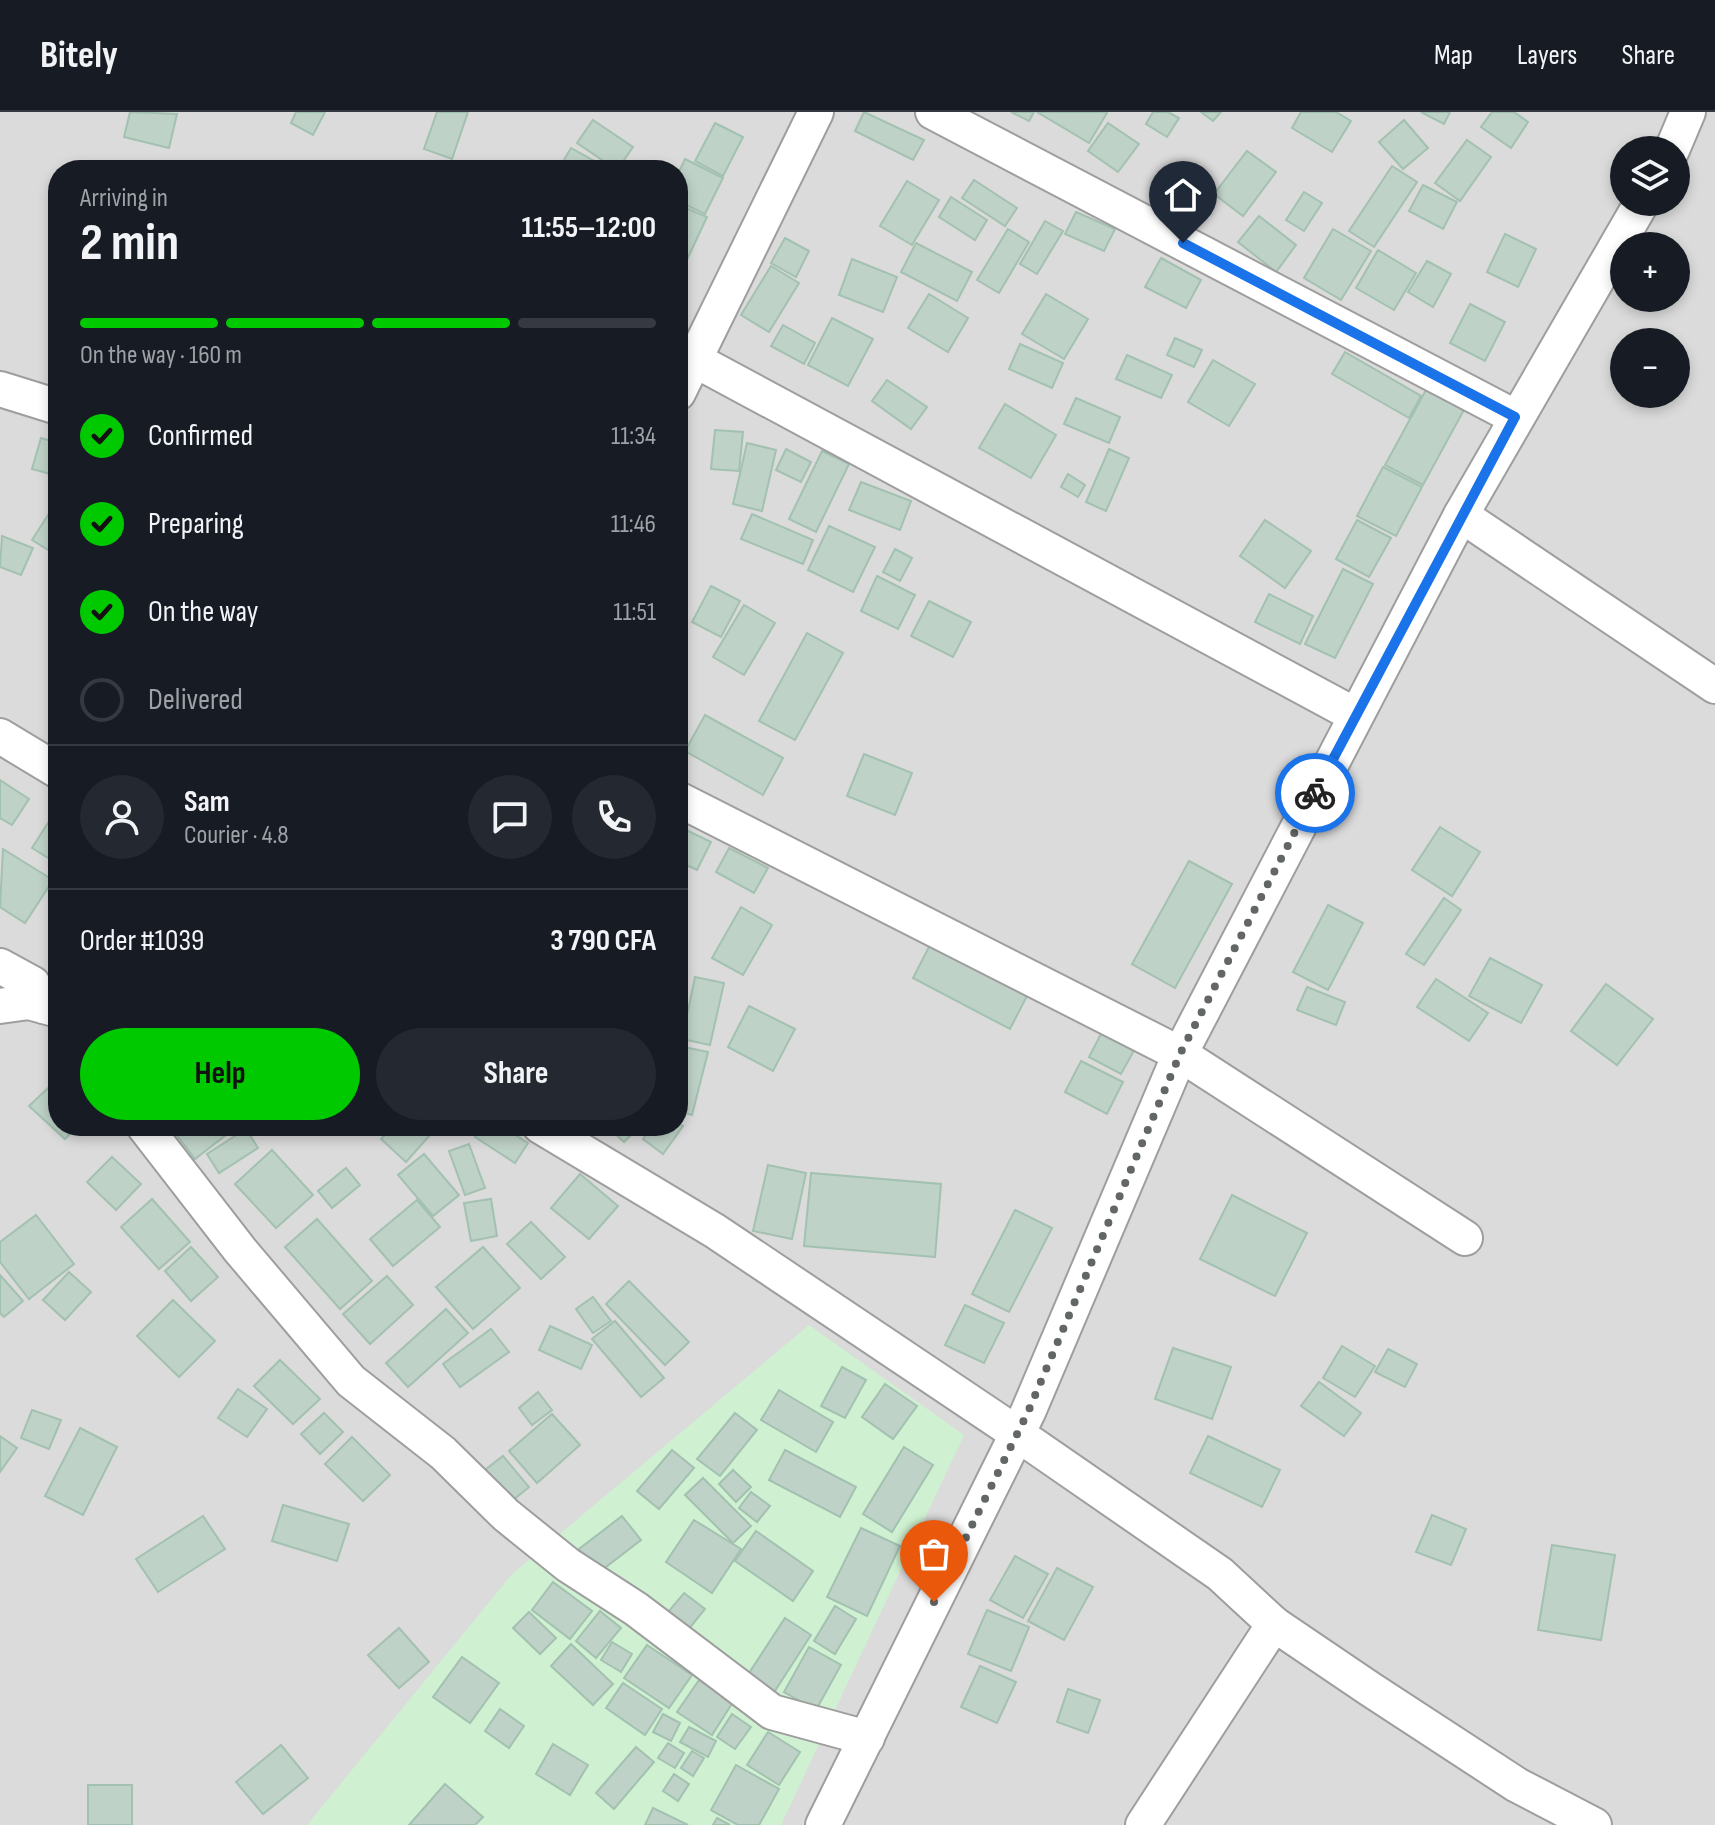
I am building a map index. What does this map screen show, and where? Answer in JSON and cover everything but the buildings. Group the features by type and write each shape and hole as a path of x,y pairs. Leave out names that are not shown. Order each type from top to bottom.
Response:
{"street":[{"path":"688,355 816,112"},
{"path":"933,112 1515,417"},
{"path":"1678,136 1688,112"},
{"path":"823,1825 1028,1412 1180,1054 1461,515 1634,216"},
{"path":"688,360 1355,715"},
{"path":"0,389 48,404"},
{"path":"1461,515 1715,686"},
{"path":"0,736 48,765"},
{"path":"688,804 1180,1054 1465,1238"},
{"path":"0,966 33,984 48,1004"},
{"path":"0,1006 29,1002 48,1007"},
{"path":"152,1136 240,1250 351,1381 443,1453 506,1515 568,1565 636,1609 772,1712 867,1738"},
{"path":"557,1136 715,1231 1016,1433 1220,1574 1274,1624 1517,1785 1594,1825"},
{"path":"1143,1825 1274,1624"}],"shaded area":[{"path":"0,112 1715,112 1715,1825 0,1825"},
{"path":"809,1325 964,1435 781,1825 307,1825 512,1574"}],"way so far":[{"path":"934,1602 1028,1412 1180,1054 1315,793"}],"route":[{"path":"1183,243 1515,417 1315,793"}]}
